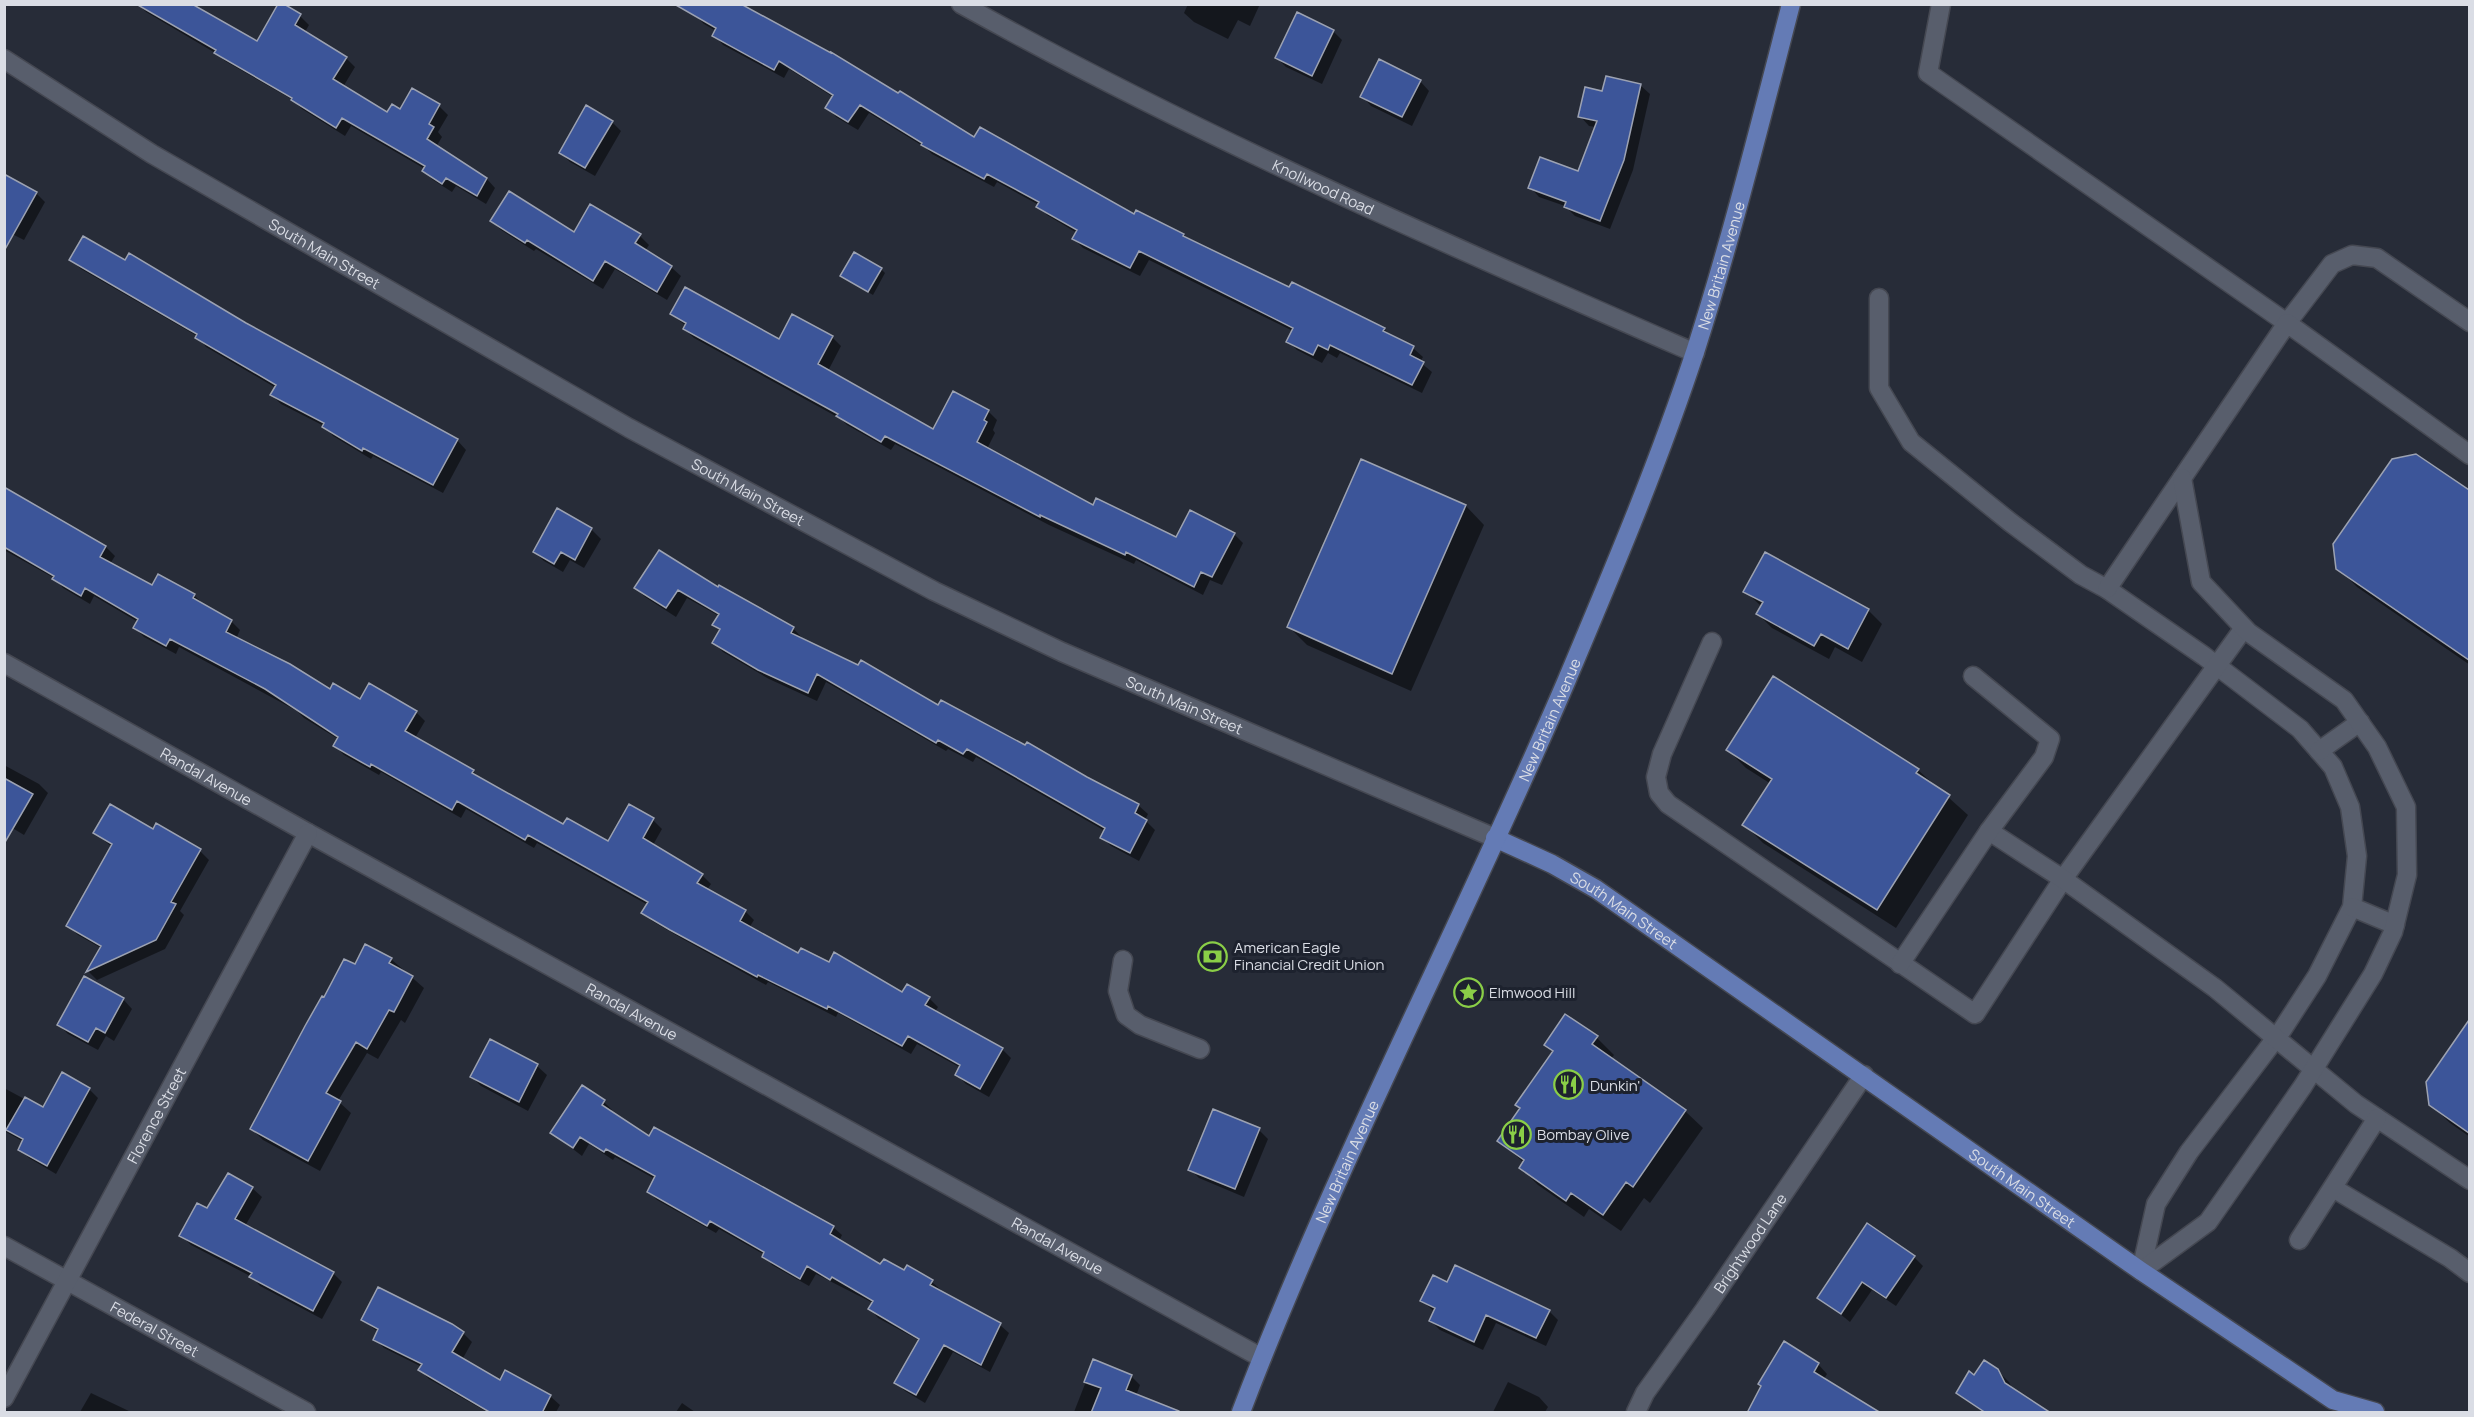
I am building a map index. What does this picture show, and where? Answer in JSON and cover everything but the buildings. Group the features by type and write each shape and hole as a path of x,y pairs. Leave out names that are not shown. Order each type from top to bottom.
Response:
{"main road":[{"name":"New Britain Avenue","path":"1241,1413 1262,1358 1333,1193 1565,683 1658,454 1695,353 1727,249 1791,4"},
{"name":"South Main Street","path":"1495,838 1552,864 1596,889 2337,1406 2375,1413"}],"street":[{"name":"Knollwood Road","path":"961,4 1258,157 1462,252 1695,353"},
{"path":"1941,4 1928,73 2287,323 2469,455"},
{"name":"South Main Street","path":"4,58 152,154 629,428 905,575 1062,652 1495,838"},
{"path":"2107,589 2287,323 2332,264 2352,255 2377,258 2469,322"},
{"path":"1879,298 1879,388 1911,442 2010,522 2081,575 2107,589 2300,729 2333,767 2350,807 2357,856 2352,907 2317,976 2275,1039 2189,1152 2156,1204 2141,1271"},
{"path":"2141,1271 2208,1222 2313,1070 2373,974 2395,925 2407,875 2406,807 2377,747 2344,700 2244,628 2201,582 2181,478"},
{"path":"1713,642 1662,754 1656,777 1659,793 1668,804 1975,1014 2063,879 2244,628"},
{"name":"Randal Avenue","path":"4,663 1262,1358"},
{"path":"1900,964 1989,831 2044,756 2050,739 1973,676"},
{"path":"2319,751 2360,722"},
{"path":"1989,831 2063,879 2215,988 2313,1070 2377,1118 2469,1180"},
{"name":"Florence Street","path":"4,1398 308,833"},
{"path":"2352,907 2395,925"},
{"path":"1123,960 1118,992 1126,1015 1140,1025 1200,1049"},
{"name":"Brightwood Lane","path":"1636,1413 1645,1393 1705,1310 1864,1075"},
{"path":"2299,1240 2377,1118"},
{"path":"2332,1188 2450,1258 2469,1273"},
{"name":"Federal Street","path":"4,1246 306,1413"}],"place":[{"name":"American Eagle Financial Credit Union","path":"1213,956"},
{"name":"Elmwood Hill","path":"1468,992"},
{"name":"Dunkin'","path":"1569,1085"},
{"name":"Bombay Olive","path":"1516,1134"}]}
